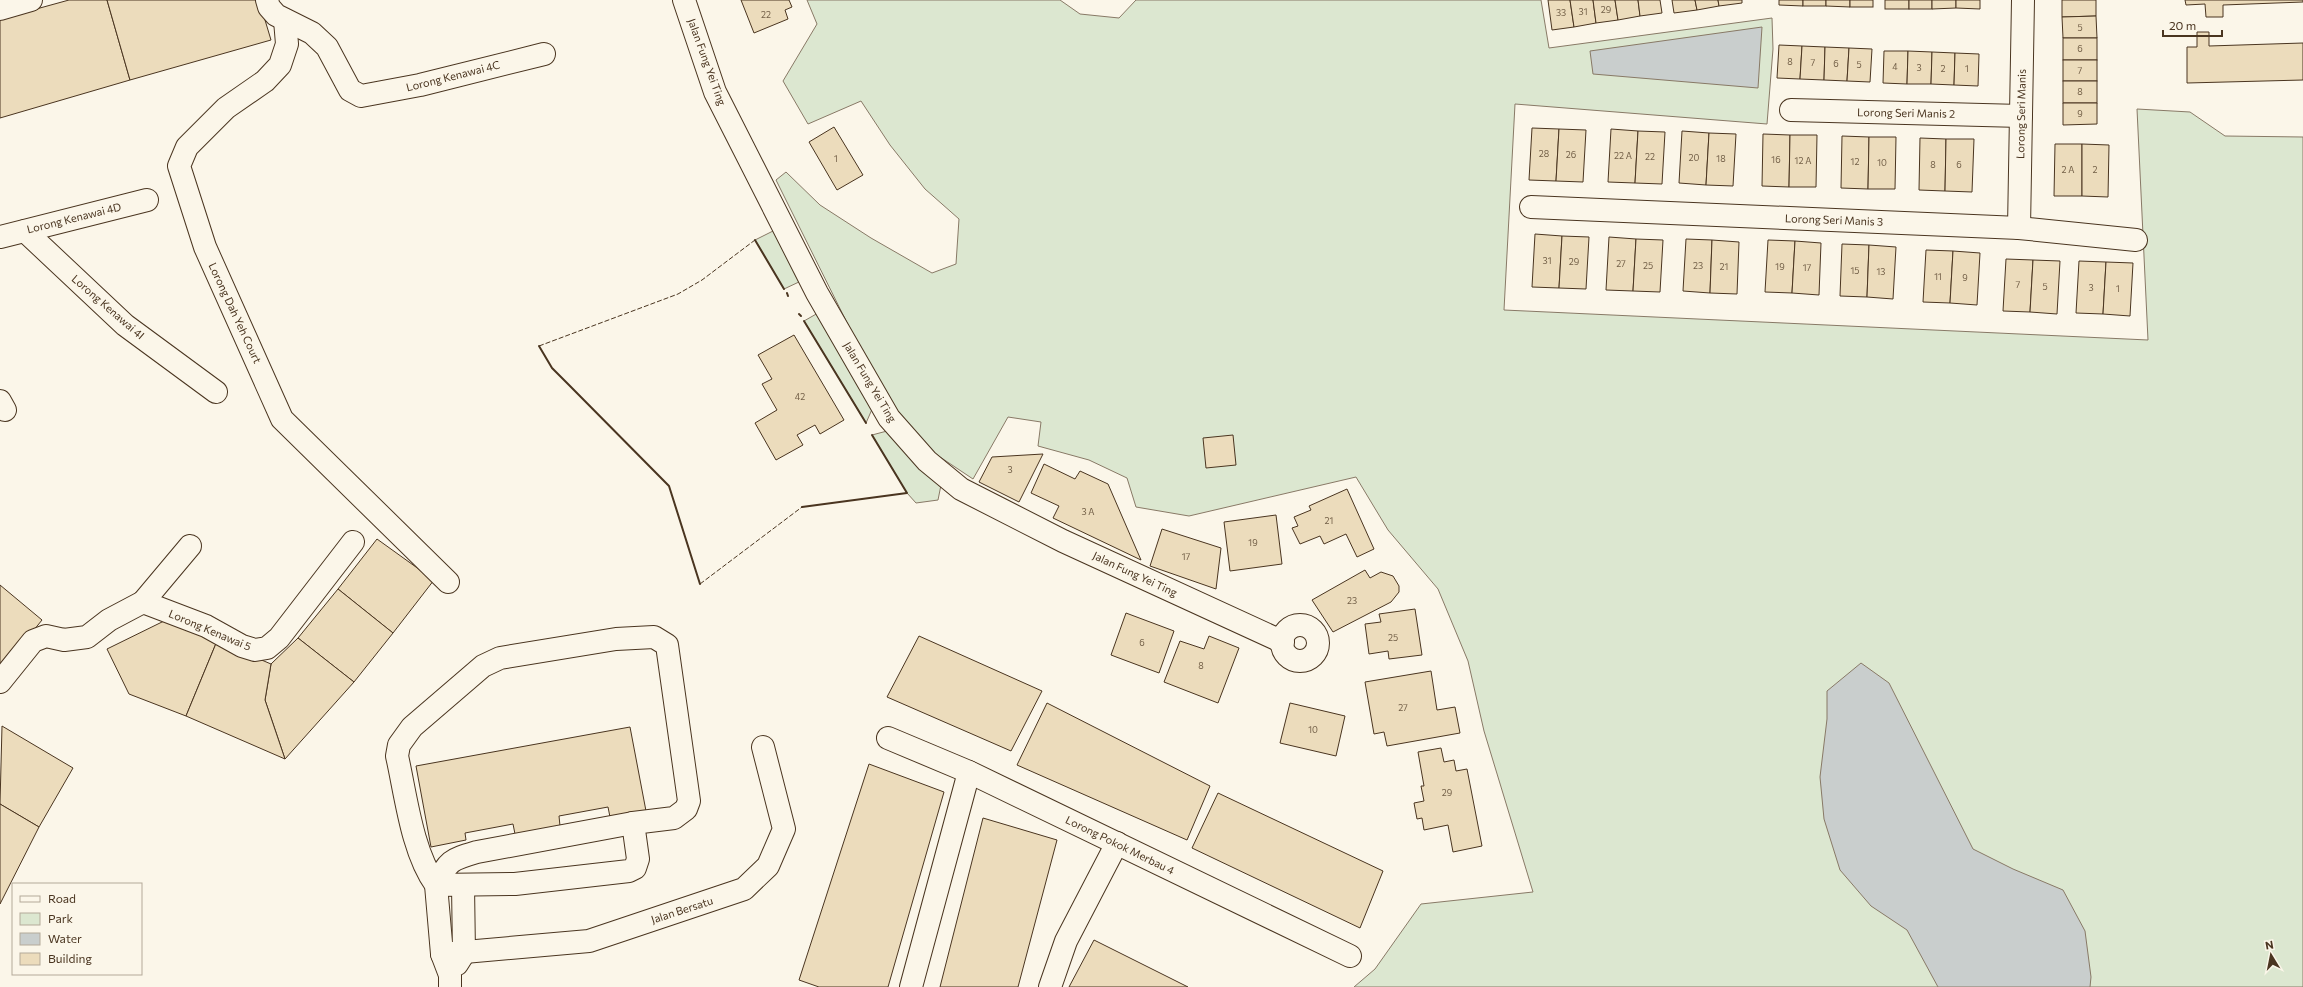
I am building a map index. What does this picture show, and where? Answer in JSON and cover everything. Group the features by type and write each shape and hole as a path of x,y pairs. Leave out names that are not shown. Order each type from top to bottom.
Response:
{"street":[{"path":"0,8 31,0"},
{"path":"267,0 269,7 276,15 285,20"},
{"name":"Jalan Fung Yei Ting","path":"684,0 715,92 817,294 889,418 927,461 961,489 1063,541 1283,642"},
{"name":"Lorong Seri Manis","path":"2019,228 2024,0"},
{"name":"Lorong Kenawai 4C","path":"285,20 312,33 327,47 350,90 361,96 420,85 544,54"},
{"name":"Lorong Dah Yeh Court","path":"285,20 287,44 280,65 265,81 226,108 187,147 179,166 205,247 282,419 448,582"},
{"name":"Lorong Seri Manis 2","path":"1791,110 2022,116"},
{"name":"Lorong Kenawai 4D","path":"0,237 147,200"},
{"name":"Lorong Seri Manis 3","path":"1531,207 2019,228 2136,240"},
{"name":"Lorong Kenawai 4I","path":"25,231 125,325 216,392"},
{"name":"Lorong Kenawai 5","path":"143,602 206,626 242,646 255,650 267,648 279,638 354,542"},
{"path":"0,682 32,641 46,636 64,640 87,636 109,620 143,602 190,546"},
{"path":"436,885 449,862 455,858 477,852 633,823 674,818 686,809 689,801 666,645 654,636 616,639 500,658 483,666 453,691 412,727 399,745 397,756 415,835 430,876 436,885 453,954"},
{"name":"Lorong Pokok Merbau 4","path":"888,738 968,772 1350,956"},
{"name":"Jalan Bersatu","path":"453,954 589,941 744,889 768,866 784,829 763,747"},
{"path":"911,987 968,772"},
{"path":"436,885 463,886 515,884 629,871 635,868 638,858 633,823"},
{"path":"1050,987 1066,941 1117,844"},
{"path":"450,981 463,886"}],"green space":[{"path":"807,0 1060,0 1080,14 1119,18 1136,0 1541,0 1549,48 1772,18 1773,49 1767,124 1515,104 1504,310 2148,340 2137,109 2190,112 2225,136 2303,137 2303,987 1354,987 1375,969 1421,904 1533,892 1484,731 1468,661 1438,589 1388,530 1356,477 1189,516 1136,507 1127,478 1089,460 1038,446 1041,422 1008,417 973,479 928,449 910,432 879,387 776,180 786,172 820,205 871,238 932,273 956,264 959,219 925,189 890,145 861,101 808,124 783,81 817,24"},
{"path":"773,231 801,281 784,289 755,240"},
{"path":"818,313 873,407 866,423 804,321"},
{"path":"887,431 914,463 941,485 938,500 916,503 907,493 872,435"}],"water":[{"path":"1762,27 1758,88 1593,74 1590,51"},
{"path":"1861,663 1889,683 1973,849 2013,869 2063,890 2085,931 2091,977 2090,987 1938,987 1907,930 1871,906 1840,870 1824,819 1820,777 1827,719 1827,691"}],"building":[{"path":"69,0 107,0 130,80 0,118 0,19"},
{"path":"107,0 259,0 271,40 130,80"},
{"path":"741,0 789,0 792,7 785,10 788,19 754,33"},
{"path":"1548,0 1570,0 1574,27 1552,30"},
{"path":"1570,0 1593,0 1596,23 1574,27"},
{"path":"1593,0 1615,0 1618,20 1596,23"},
{"path":"1615,0 1638,0 1640,16 1618,20"},
{"path":"1638,0 1660,0 1662,13 1640,16"},
{"path":"1672,0 1695,0 1697,10 1674,13"},
{"path":"1695,0 1718,0 1719,6 1697,10"},
{"path":"1718,0 1742,0 1742,3 1719,6"},
{"path":"1779,0 1803,0 1803,6 1779,5"},
{"path":"1803,0 1826,0 1826,6 1803,6"},
{"path":"1826,0 1850,0 1850,7 1826,6"},
{"path":"1850,0 1873,0 1873,7 1850,7"},
{"path":"1885,0 1909,0 1909,9 1885,9"},
{"path":"1909,0 1932,0 1932,9 1909,9"},
{"path":"1932,0 1956,0 1956,8 1932,9"},
{"path":"1956,0 1980,0 1980,9 1956,8"},
{"path":"2062,0 2096,0 2096,16 2062,17"},
{"path":"2185,0 2303,0 2303,2 2223,5 2223,17 2206,17 2205,4 2186,5"},
{"path":"2096,16 2097,38 2063,38 2062,17"},
{"path":"2197,32 2209,32 2209,46 2303,43 2303,80 2187,83 2187,47 2197,47"},
{"path":"2063,38 2097,38 2097,60 2063,60"},
{"path":"1779,45 1802,46 1800,79 1777,78"},
{"path":"1802,46 1825,47 1824,80 1800,79"},
{"path":"1825,47 1849,48 1847,81 1824,80"},
{"path":"1849,48 1872,49 1870,82 1847,81"},
{"path":"1884,51 1908,51 1907,84 1883,83"},
{"path":"1908,51 1932,52 1931,84 1907,84"},
{"path":"1932,52 1955,53 1954,85 1931,84"},
{"path":"1955,53 1979,54 1978,86 1954,85"},
{"path":"2063,60 2097,60 2097,81 2063,81"},
{"path":"2063,81 2097,81 2097,103 2063,103"},
{"path":"2063,103 2097,103 2097,124 2063,125"},
{"path":"834,127 863,175 837,190 809,142"},
{"path":"1532,128 1559,129 1556,181 1529,180"},
{"path":"1559,129 1586,130 1583,182 1556,181"},
{"path":"1611,129 1638,131 1635,183 1608,182"},
{"path":"1638,131 1665,132 1662,184 1635,183"},
{"path":"1682,131 1709,133 1706,185 1679,183"},
{"path":"1709,133 1736,134 1733,186 1706,185"},
{"path":"1763,134 1790,135 1789,187 1762,186"},
{"path":"1790,135 1817,135 1816,187 1789,187"},
{"path":"1842,136 1869,137 1868,189 1841,188"},
{"path":"1869,137 1896,137 1895,189 1868,189"},
{"path":"1920,138 1946,139 1945,191 1919,190"},
{"path":"1946,139 1974,139 1972,192 1945,191"},
{"path":"2055,144 2082,144 2082,196 2054,196"},
{"path":"2082,144 2109,145 2108,197 2082,196"},
{"path":"1535,234 1562,236 1559,288 1532,287"},
{"path":"1562,236 1589,237 1586,289 1559,288"},
{"path":"1609,237 1636,239 1633,291 1606,290"},
{"path":"1636,239 1663,240 1660,292 1633,291"},
{"path":"1686,239 1712,240 1710,293 1683,291"},
{"path":"1712,240 1739,242 1737,294 1710,293"},
{"path":"1768,240 1795,241 1792,293 1765,292"},
{"path":"1795,241 1821,243 1819,295 1792,293"},
{"path":"1842,244 1869,245 1867,297 1840,296"},
{"path":"1869,245 1896,247 1893,299 1867,297"},
{"path":"1926,250 1953,251 1950,303 1923,302"},
{"path":"1953,251 1980,253 1977,305 1950,303"},
{"path":"2006,259 2033,260 2030,312 2003,311"},
{"path":"2033,260 2060,261 2057,314 2030,312"},
{"path":"2079,261 2106,262 2103,314 2076,313"},
{"path":"2106,262 2133,263 2130,316 2103,314"},
{"path":"794,335 844,420 820,434 815,425 797,435 803,445 776,460 755,423 777,410 762,384 772,379 758,355"},
{"path":"1233,435 1236,465 1206,468 1203,438"},
{"path":"1043,454 1019,502 979,482 992,457"},
{"path":"1044,464 1075,479 1080,471 1108,484 1141,560 1053,518 1059,506 1031,493"},
{"path":"1347,489 1374,549 1357,557 1346,534 1324,544 1320,536 1300,544 1292,528 1298,526 1294,517 1311,510 1309,506"},
{"path":"1276,515 1282,564 1230,571 1224,522"},
{"path":"1162,529 1221,548 1216,589 1150,566"},
{"path":"377,539 434,580 393,633 338,589"},
{"path":"1365,570 1370,578 1381,572 1393,576 1399,586 1399,592 1391,602 1333,632 1312,600"},
{"path":"0,585 42,620 0,672"},
{"path":"338,589 393,633 354,682 298,638"},
{"path":"1415,609 1422,655 1389,659 1388,651 1369,654 1365,624 1381,622 1379,614"},
{"path":"1126,613 1174,631 1159,673 1111,655"},
{"path":"164,621 217,641 186,716 129,694 107,649"},
{"path":"919,636 1042,691 1011,751 887,697"},
{"path":"1209,636 1239,648 1218,703 1164,682 1180,641 1204,649"},
{"path":"298,638 354,682 285,759 265,700 271,664"},
{"path":"217,641 271,664 265,700 285,759 186,716"},
{"path":"1431,671 1437,710 1455,707 1460,733 1387,746 1384,732 1374,734 1365,682"},
{"path":"1047,703 1210,786 1187,840 1017,765"},
{"path":"1290,703 1345,716 1336,756 1280,743"},
{"path":"2,726 73,768 39,827 0,804"},
{"path":"630,727 646,811 610,817 608,807 559,816 560,826 515,834 513,824 465,833 466,840 431,847 416,766"},
{"path":"1441,748 1444,762 1454,760 1456,771 1467,769 1482,846 1453,852 1448,825 1424,830 1422,818 1417,819 1414,803 1424,801 1421,786 1424,786 1418,752"},
{"path":"869,764 944,792 888,987 819,987 799,980"},
{"path":"1218,793 1383,871 1360,928 1192,848"},
{"path":"0,804 39,827 0,904"},
{"path":"983,818 1057,840 1018,987 940,987"},
{"path":"1094,940 1188,987 1069,987"}],"fence":[{"path":"539,346 678,294 702,280 755,240"},
{"path":"700,584 802,507"}],"wall":[{"path":"755,240 784,289"},
{"path":"804,321 866,423"},
{"path":"539,346 552,368 669,486 700,584"},
{"path":"802,507 907,493 872,435"}]}
